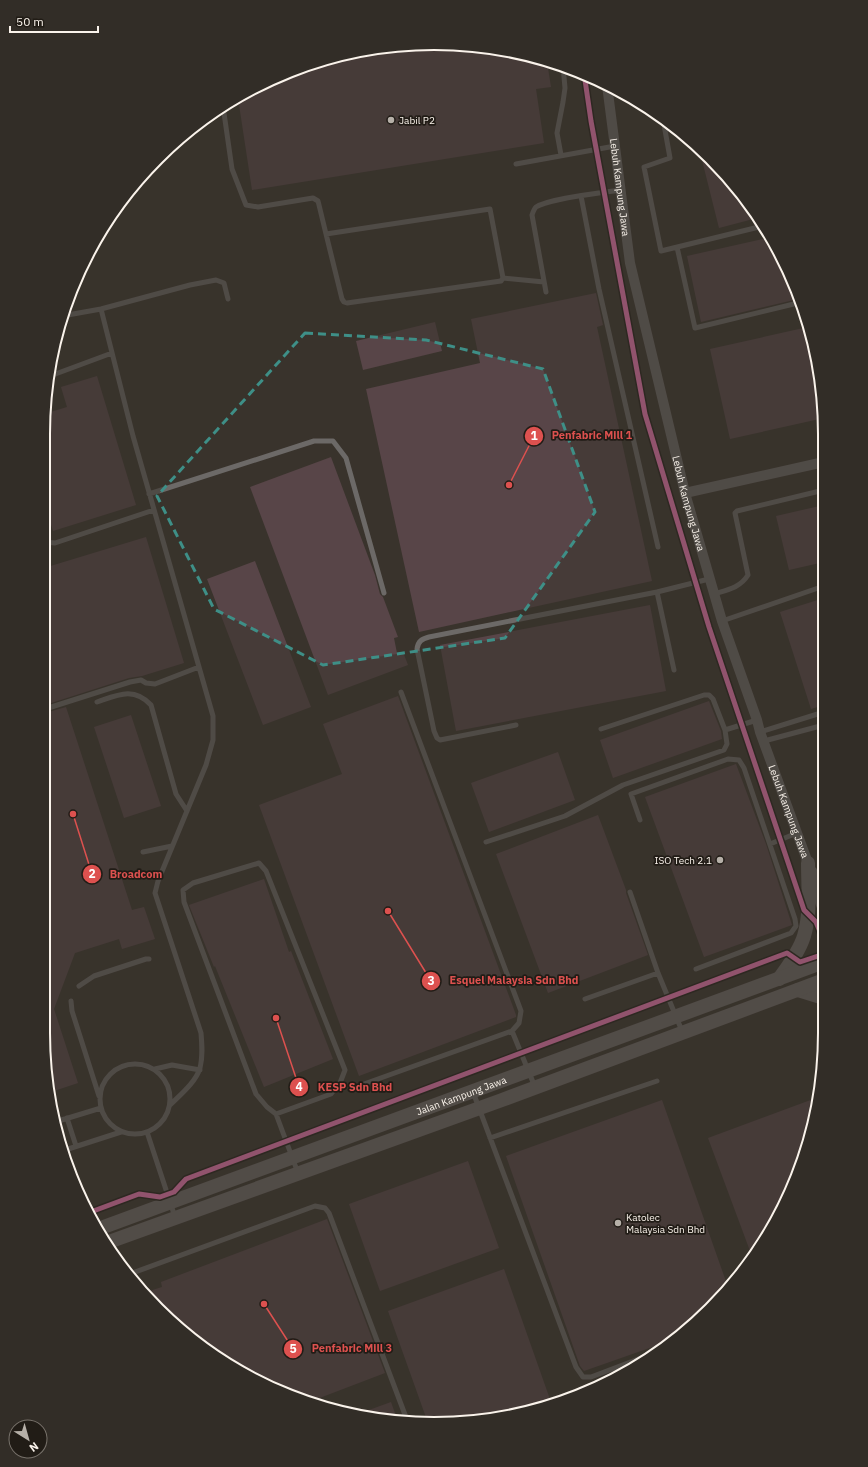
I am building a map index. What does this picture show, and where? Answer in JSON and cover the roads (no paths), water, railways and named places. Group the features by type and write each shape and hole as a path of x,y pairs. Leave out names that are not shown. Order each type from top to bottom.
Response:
{"street":[{"name":"Lebuh Kampung Jawa","path":"608,92 630,263 685,493 722,621 760,732 818,891"},
{"path":"685,493 818,463"},
{"path":"808,863 818,875"},
{"path":"779,978 804,938 809,915 808,863"},
{"name":"Jalan Kampung Jawa","path":"103,1227 818,964"},
{"name":"Jalan Kampung Jawa","path":"112,1241 535,1088 818,982"},
{"path":"798,990 818,996"}],"lane":[{"path":"561,155 557,133 565,88 564,72"},
{"path":"224,113 232,169 246,205 258,207 313,198 318,201 344,302 347,303 501,281 503,278 544,282"},
{"path":"664,127 670,158 644,167 661,251 757,227"},
{"path":"516,164 615,146"},
{"path":"546,292 532,215 536,208 544,204 581,196 620,190"},
{"path":"581,196 599,289 658,547"},
{"path":"326,234 490,209 503,278"},
{"path":"677,247 695,328 795,304"},
{"path":"69,315 101,309 190,285 216,280 224,283 228,299"},
{"path":"101,309 133,436 213,716 213,740 206,764 158,881 155,893 201,1033 202,1054 200,1070 170,1105"},
{"path":"55,374 112,353"},
{"path":"149,494 314,441 333,441 346,458 384,593"},
{"path":"714,594 736,587 748,575 735,513 737,511 818,491"},
{"path":"50,543 55,543 154,510"},
{"path":"516,725 440,740 437,738 434,732 417,649 418,644 429,636 658,592 709,579"},
{"path":"722,621 818,588"},
{"path":"658,592 674,670"},
{"path":"50,707 130,682 141,680 146,683 155,684 199,667"},
{"path":"364,1084 512,1031 519,1023 521,1011 401,692"},
{"path":"97,702 124,693 138,695 151,705 176,794 187,811"},
{"path":"486,842 565,816 623,785 724,750 727,744 725,730 713,699 709,695 704,695 601,729"},
{"path":"760,732 818,714"},
{"path":"725,730 757,720"},
{"path":"764,741 818,727"},
{"path":"640,820 632,794 728,759 739,760 744,768 795,918 796,926 791,932 696,969"},
{"path":"770,844 797,834"},
{"path":"143,852 172,846"},
{"path":"276,1114 331,1094 340,1083 345,1070 266,871 259,863 193,883 183,890 184,902 256,1094 267,1107 276,1114 298,1174"},
{"path":"630,892 658,973 675,1017 683,1032"},
{"path":"79,986 94,976 149,959"},
{"path":"584,999 658,973"},
{"path":"71,1001 72,1011 100,1097"},
{"path":"512,1031 535,1088"},
{"path":"132,1063 141,1064 150,1066 159,1072 166,1081 170,1092 170,1105 166,1117 158,1126 147,1132 134,1134 121,1132 112,1126 105,1118 100,1108 100,1097 102,1086 107,1077 114,1070 132,1063"},
{"path":"155,1070 172,1066 200,1070"},
{"path":"490,1138 657,1080"},
{"path":"473,1091 478,1108 576,1367 583,1377 591,1377 634,1361"},
{"path":"60,1120 100,1108"},
{"path":"68,1118 76,1146"},
{"path":"68,1149 121,1132"},
{"path":"147,1132 176,1218"},
{"path":"134,1273 315,1206 325,1208 329,1213 404,1416"}],"place":[{"name":"Jabil P2","path":"391,120"},
{"name":"Penfabric Mill 1","path":"509,485"},
{"name":"Broadcom","path":"73,814"},
{"name":"ISO Tech 2.1","path":"720,860"},
{"name":"Esquel Malaysia Sdn Bhd","path":"388,911"},
{"name":"KESP Sdn Bhd","path":"276,1018"},
{"name":"Katolec Malaysia Sdn Bhd","path":"618,1223"},
{"name":"Penfabric Mill 3","path":"264,1304"}]}
